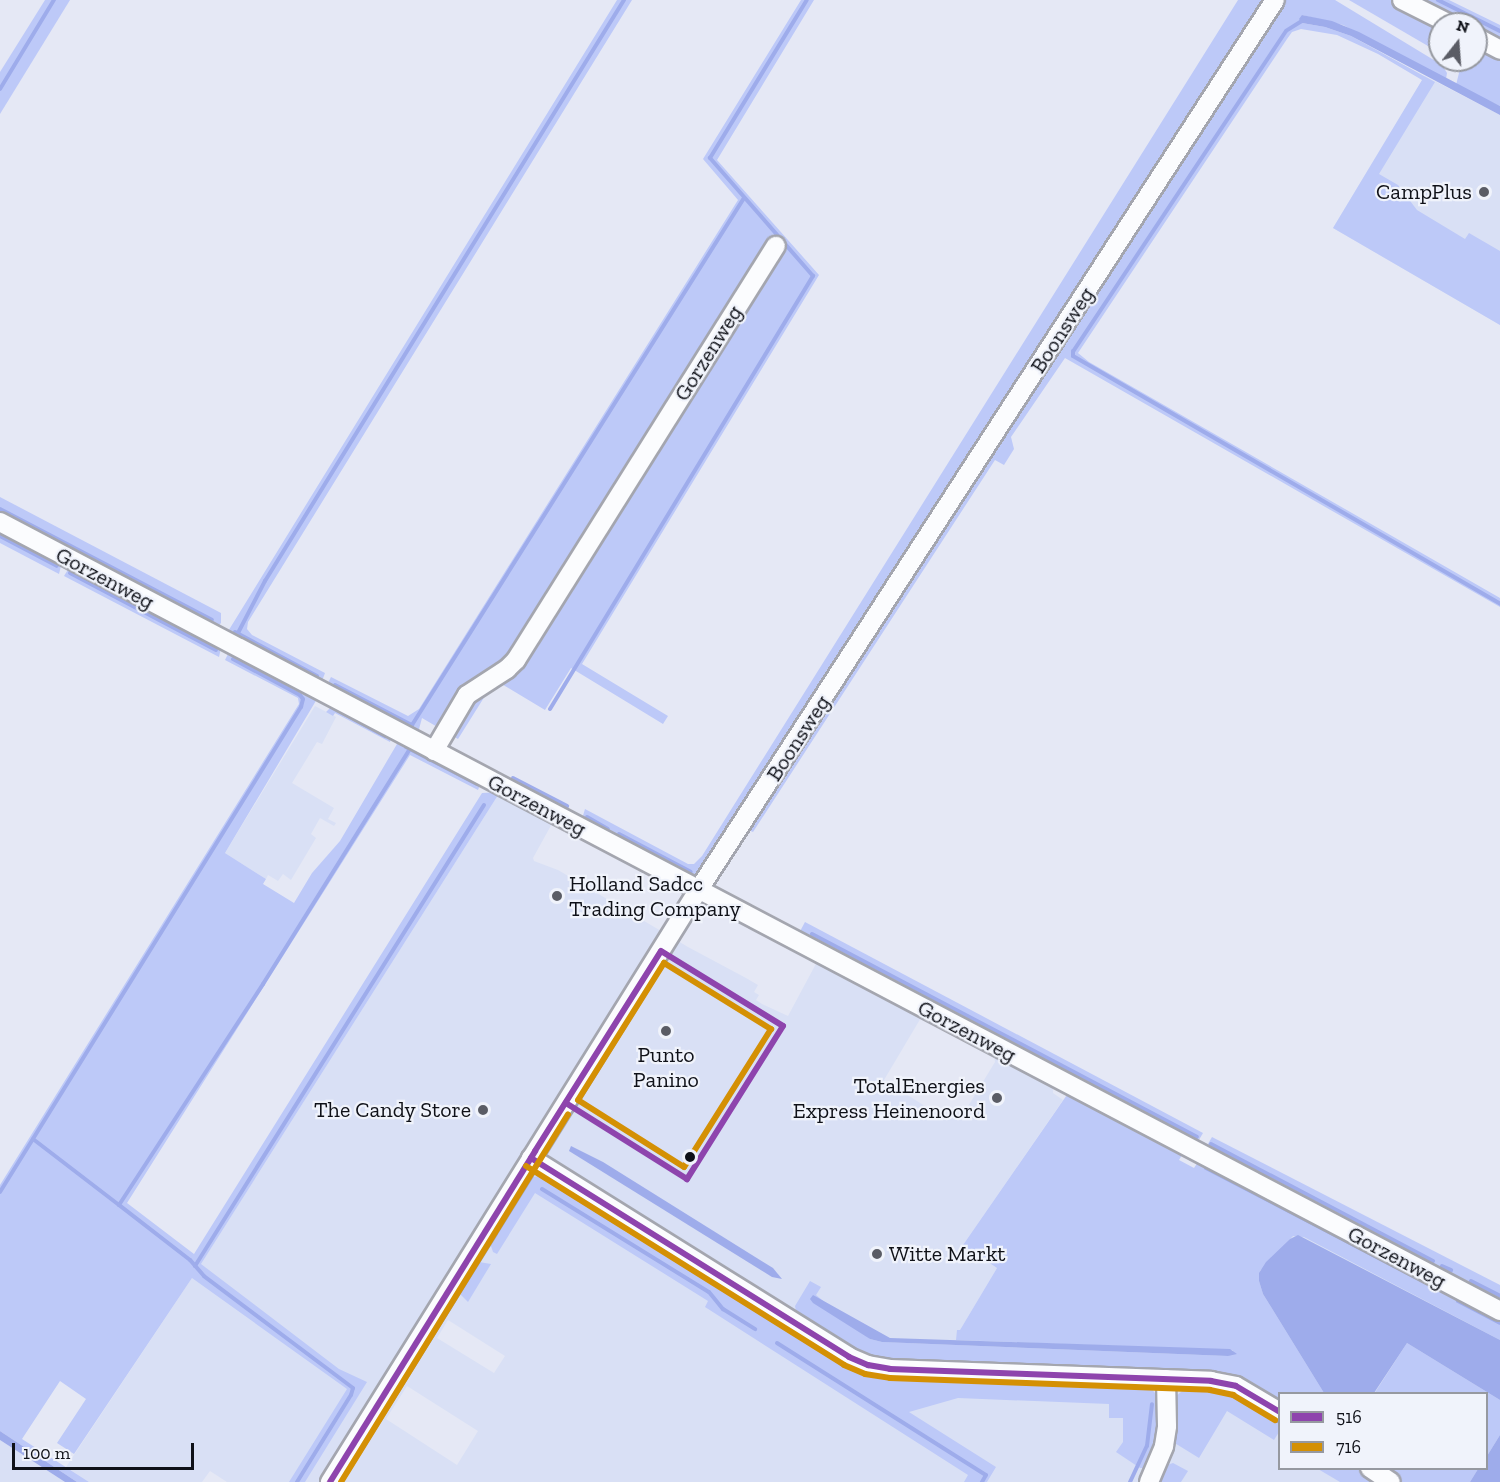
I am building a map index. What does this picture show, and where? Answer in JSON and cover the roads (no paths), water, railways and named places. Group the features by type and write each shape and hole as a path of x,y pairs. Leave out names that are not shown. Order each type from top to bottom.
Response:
{"street":[{"name":"Boonsweg","path":"330,1482 699,889 1275,0"},
{"path":"1402,0 1428,13"},
{"name":"Gorzenweg","path":"434,751 467,695 507,669 516,660 776,246"},
{"name":"Gorzenweg","path":"0,522 1500,1311"},
{"path":"531,1158 863,1364 890,1369 1166,1379 1228,1384 1243,1390 1278,1411"},
{"path":"1149,1482 1158,1463 1165,1439 1166,1379"},
{"path":"1373,1470 1391,1482"}],"waterway":[{"path":"0,89 54,0"},
{"path":"238,633 265,581 624,0"},
{"path":"550,709 813,276 710,158 807,0"},
{"path":"1438,0 1500,31"},
{"path":"1305,19 1286,31 1073,351 1073,356 1500,604"},
{"path":"335,685 412,725 744,198"},
{"path":"0,509 212,620"},
{"path":"0,536 57,566"},
{"path":"70,573 216,650"},
{"path":"235,632 317,676"},
{"path":"0,1192 301,707 303,699 300,695 233,659"},
{"path":"337,710 385,736"},
{"path":"406,747 477,784"},
{"path":"297,1482 351,1395 353,1388 204,1276 190,1260 119,1205 263,984 410,749"},
{"path":"513,778 567,806"},
{"path":"195,1266 484,805"},
{"path":"587,817 608,829"},
{"path":"619,834 691,872"},
{"path":"812,934 1197,1137"},
{"path":"33,1139 119,1205"},
{"path":"1211,1144 1433,1261"},
{"path":"1206,1168 1444,1292"},
{"path":"542,1189 709,1292 723,1309 755,1329"},
{"path":"1442,1266 1451,1270"},
{"path":"1471,1281 1500,1296"},
{"path":"1458,1301 1500,1323"},
{"path":"777,1343 986,1475 982,1482"},
{"path":"1130,1482 1147,1446 1152,1404"}],"place":[{"name":"CampPlus","path":"1484,192"},
{"name":"Holland Sadcc Trading Company","path":"557,896"},
{"name":"Punto Panino","path":"666,1031"},
{"name":"TotalEnergies Express Heinenoord","path":"997,1098"},
{"name":"The Candy Store","path":"483,1110"},
{"name":"Witte Markt","path":"877,1254"}]}
